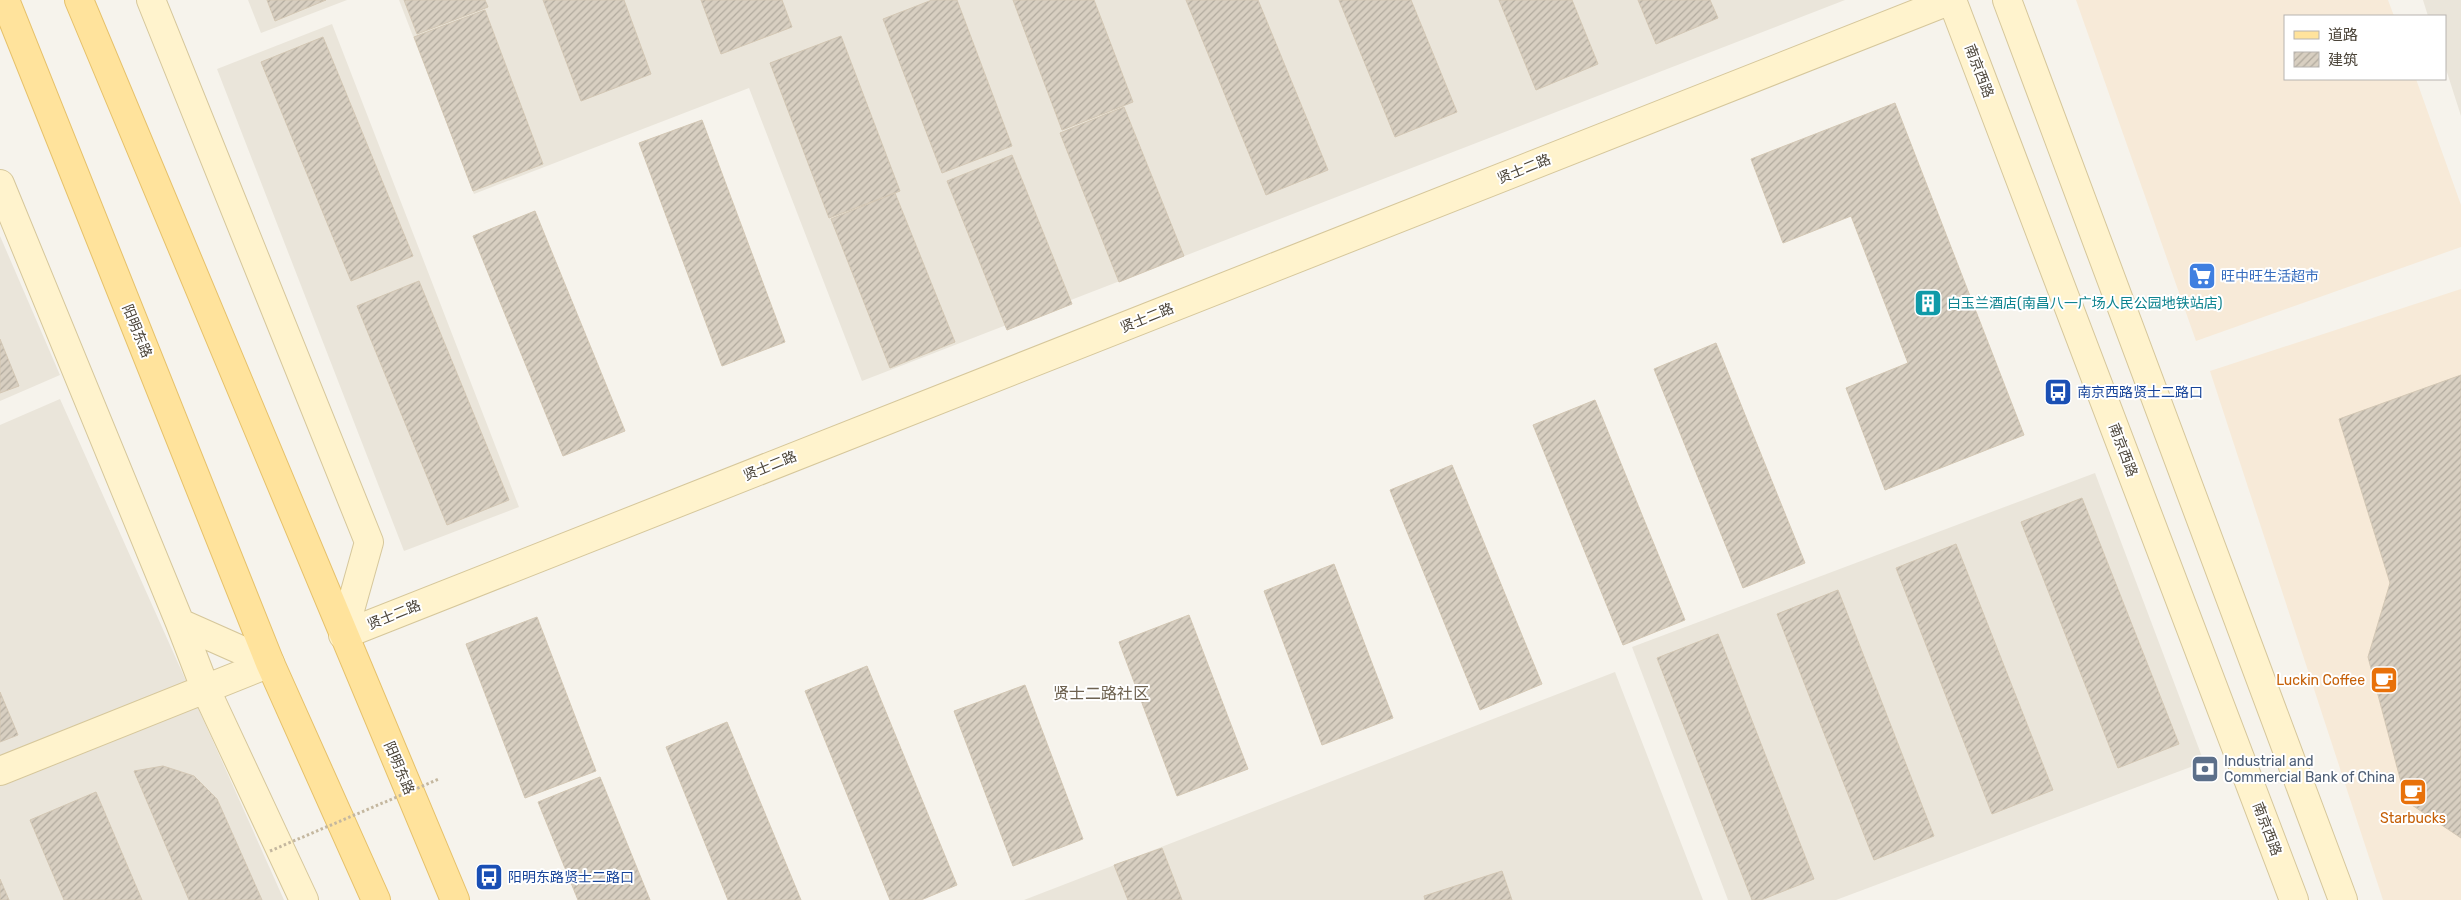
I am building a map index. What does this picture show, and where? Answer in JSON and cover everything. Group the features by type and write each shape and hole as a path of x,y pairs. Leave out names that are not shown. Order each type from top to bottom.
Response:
{"main road":[{"name":"阳明东路","path":"5,0 270,663 376,900"},
{"name":"阳明东路","path":"79,0 343,635 456,897"},
{"path":"151,0 369,542 343,635"},
{"name":"贤士二路","path":"343,635 1952,0"},
{"name":"南京西路","path":"1952,0 2294,900"},
{"path":"2007,0 2344,900"},
{"path":"0,184 206,688 304,900"},
{"path":"180,623 270,663"},
{"path":"0,771 270,663"}],"path":[{"path":"270,850 439,780"}],"shaded area":[{"path":"248,0 347,0 261,33"},
{"path":"399,0 1845,0 862,381 749,88 474,194"},
{"path":"2076,0 2388,0 2394,15 2284,15 2284,80 2416,80 2461,205 2461,247 2196,341"},
{"path":"2423,0 2461,0 2461,116 2446,69 2446,15 2428,15"},
{"path":"332,24 519,507 404,551 217,69"},
{"path":"0,236 60,375 0,401"},
{"path":"2461,289 2461,900 2383,900 2210,371"},
{"path":"60,399 284,900 0,900 0,425"},
{"path":"2095,473 2204,762 1836,900 1728,900 1632,647"},
{"path":"1615,672 1703,900 1024,900"}],"building":[{"path":"267,0 326,0 275,21"},
{"path":"404,0 485,0 488,7 417,34"},
{"path":"543,0 624,0 651,74 581,101"},
{"path":"701,0 782,0 792,27 721,54"},
{"path":"932,0 957,0 1012,146 942,173 883,19"},
{"path":"1013,0 1094,0 1133,102 1062,130"},
{"path":"1186,0 1258,0 1328,170 1266,195"},
{"path":"1339,0 1411,0 1457,112 1395,137"},
{"path":"1499,0 1572,0 1598,64 1536,90"},
{"path":"1638,0 1710,0 1718,18 1656,44"},
{"path":"485,10 543,164 473,191 414,37"},
{"path":"841,36 900,191 829,218 770,63"},
{"path":"323,37 413,256 351,281 261,62"},
{"name":"白玉兰酒店(南昌八一广场人民公园地铁站店)","path":"1895,103 2024,435 1885,490 1846,388 1908,363 1851,216 1783,243 1751,159"},
{"path":"1124,107 1184,256 1119,282 1060,133"},
{"path":"702,120 785,342 722,366 639,143"},
{"path":"1012,155 1072,304 1007,330 947,181"},
{"path":"895,193 955,342 890,368 831,219"},
{"path":"535,211 625,431 563,456 473,236"},
{"path":"419,281 509,500 447,525 357,306"},
{"path":"0,339 19,386 0,393"},
{"path":"1716,343 1805,563 1743,588 1654,369"},
{"path":"2461,375 2461,838 2406,801 2368,657 2390,583 2339,419"},
{"path":"1595,400 1685,620 1623,645 1533,425"},
{"path":"1452,465 1542,684 1480,710 1390,490"},
{"path":"2082,498 2179,744 2118,768 2021,522"},
{"path":"1956,544 2053,790 1992,814 1896,568"},
{"path":"1334,564 1393,718 1322,745 1264,591"},
{"path":"1838,590 1934,836 1874,860 1777,614"},
{"path":"1189,615 1248,769 1177,796 1119,642"},
{"path":"537,617 596,771 525,798 466,644"},
{"path":"1718,634 1814,879 1761,900 1752,900 1657,658"},
{"path":"867,666 957,885 921,900 890,900 805,691"},
{"path":"1025,685 1083,839 1013,866 954,711"},
{"path":"0,692 18,735 0,742"},
{"path":"727,722 801,900 728,900 666,747"},
{"path":"163,766 194,776 217,799 262,900 189,900 134,771"},
{"path":"600,777 650,900 578,900 538,802"},
{"path":"96,792 142,900 64,900 30,820"},
{"path":"1162,848 1182,900 1128,900 1114,865"},
{"path":"1502,871 1512,900 1425,900 1424,896"},
{"path":"0,879 9,900 0,900"}],"place":[{"name":"旺中旺生活超市","path":"2202,276"},
{"name":"白玉兰酒店(南昌八一广场人民公园地铁站店)","path":"1928,303"},
{"name":"南京西路贤士二路口","path":"2058,392"},
{"name":"Luckin Coffee","path":"2384,680"},
{"name":"Industrial and Commercial Bank of China","path":"2205,769"},
{"name":"Starbucks","path":"2413,792"},
{"name":"阳明东路贤士二路口","path":"489,877"}],"district":[{"name":"贤士二路社区","path":"1101,693"}]}
